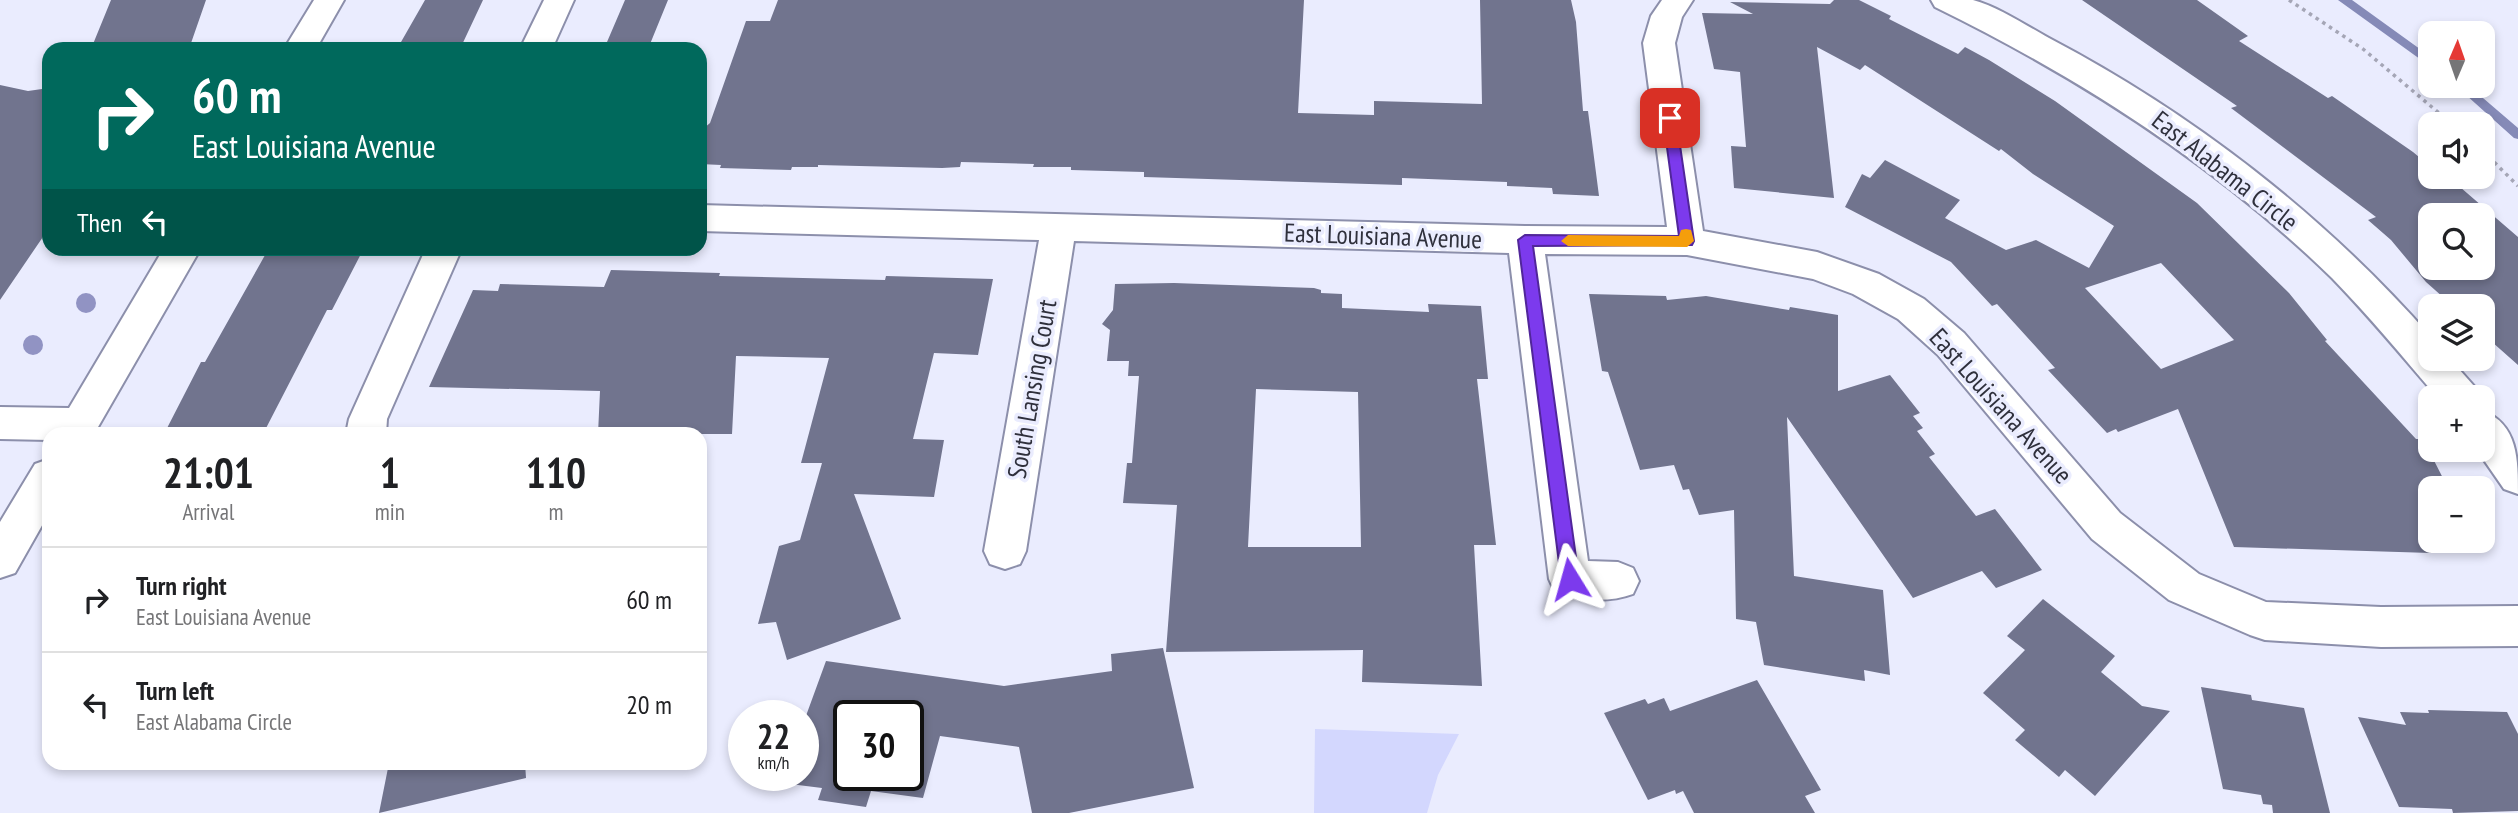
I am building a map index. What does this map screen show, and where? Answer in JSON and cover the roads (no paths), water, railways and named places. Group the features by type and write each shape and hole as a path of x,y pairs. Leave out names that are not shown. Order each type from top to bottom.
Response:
{"street":[{"path":"304,42 329,0"},
{"path":"540,42 559,0"},
{"path":"1678,0 1667,16 1659,43 1687,241"},
{"name":"East Alabama Circle","path":"1946,0 2008,28 2087,72 2165,122 2242,178 2329,254 2401,327 2450,385"},
{"name":"East Louisiana Avenue","path":"707,218 1525,240 1687,241 1817,267 1867,284 1910,309 1951,344 2106,526 2184,587 2266,621 2381,626 2518,626"},
{"name":"South Lansing Court","path":"1005,551 1059,227"},
{"path":"1525,240 1570,579 1618,581"},
{"path":"78,427 178,256"},
{"path":"367,427 368,419 440,256"},
{"path":"0,423 43,427"},
{"path":"2495,445 2518,477"},
{"path":"0,560 42,488"}],"waterway":[{"path":"2344,0 2418,54"},
{"path":"2476,98 2518,135"}]}
